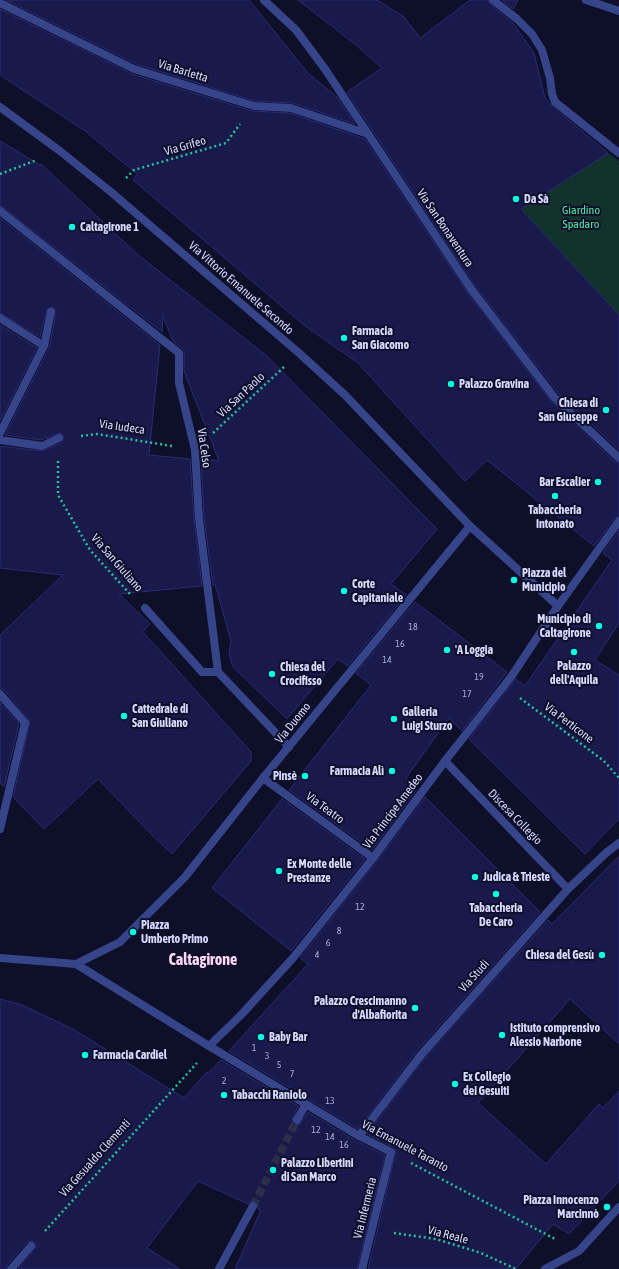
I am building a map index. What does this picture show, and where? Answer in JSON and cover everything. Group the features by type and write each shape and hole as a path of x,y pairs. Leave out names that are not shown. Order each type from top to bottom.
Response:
{"street":[{"name":"Via San Bonaventura","path":"264,0 296,30 325,69 471,290 554,397 619,458"},
{"path":"493,0 517,19 532,34 542,50 555,102 619,153"},
{"path":"586,0 619,11"},
{"name":"Via Barletta","path":"0,2 134,69 254,106 291,108 368,134"},
{"name":"Via Vittorio Emanuele Secondo","path":"0,107 60,151 111,192 345,395 470,526 558,606"},
{"name":"Via Celso","path":"0,211 179,353 179,383 195,450 199,519 218,672"},
{"path":"0,433 44,346 51,312"},
{"path":"0,318 44,346"},
{"path":"0,440 42,446 58,438"},
{"name":"Via Principe Amedeo","path":"209,1046 241,1015 293,958 373,858 445,761 511,677 558,606 619,520"},
{"name":"Via Duomo","path":"76,964 120,942 191,871 289,747 470,526"},
{"path":"145,608 202,672 218,672 289,747"},
{"path":"0,694 25,723 0,829"},
{"name":"Discesa Collegio","path":"445,761 568,889"},
{"name":"Via Teatro","path":"264,778 373,858"},
{"name":"Via Studi","path":"359,1136 421,1055 568,889 619,843"},
{"path":"4,958 76,964"},
{"name":"Via Emanuele Taranto","path":"76,964 359,1136 391,1152"},
{"path":"298,1120 306,1104"},
{"name":"Via Infermeria","path":"362,1269 391,1152"},
{"path":"219,1269 253,1206"},
{"path":"545,1269 579,1252 619,1207"},
{"path":"11,1269 31,1246"}],"path":[{"name":"Via Grifeo","path":"111,192 134,170 226,143 254,106"},
{"path":"0,174 60,151"},
{"name":"Via San Paolo","path":"195,450 298,353"},
{"name":"Via Iudeca","path":"58,438 97,434 195,450"},
{"name":"Via San Giuliano","path":"58,438 58,495 90,550 145,608"},
{"name":"Via Perticone","path":"504,686 604,761 619,778"},
{"name":"Via Gesualdo Clementi","path":"31,1246 196,1064"},
{"name":"Via Emanuele Taranto","path":"391,1152 579,1252"},
{"name":"Via Reale","path":"371,1230 436,1239 481,1253 516,1269"}],"green space":[{"name":"Giardino Spadaro","path":"608,153 619,161 619,315 521,209"}],"building":[{"path":"6,0 249,0 308,73 338,98 355,124 293,103 255,101 136,64"},
{"path":"298,0 377,0 404,17 420,38 470,0 488,0 490,4 513,23 534,53 545,98 552,106 608,153 521,209 619,315 619,450 558,393 475,286 347,92 382,68 356,45"},
{"path":"502,0 518,0 513,9"},
{"path":"0,9 132,74 252,111 290,113 365,139 467,292 550,400 615,462 619,463 619,516 615,518 594,546 487,460 465,481 358,363 305,326 133,180 137,174 85,131 0,75"},
{"path":"0,141 40,165 41,164 137,254 267,356 437,529 391,584 406,595 348,666 338,659 287,719 233,667 229,654 231,641 215,584 213,585 204,518 201,459 219,461 184,371 184,350 173,341 163,316 162,332 0,206"},
{"path":"0,218 160,345 149,455 190,459 194,519 202,586 119,594 150,624 143,632 251,752 251,761 172,854 98,779 44,829 13,797 30,722 4,690 0,689 0,635 63,575 0,568 0,446 42,451 61,443 64,438 62,434 59,433 41,440 5,435 49,348 56,310 52,307 47,309 40,337 0,313"},
{"path":"0,325 37,348 0,421"},
{"path":"619,530 619,623 595,660 619,675 619,819 585,854 469,739 516,679 525,686 612,560 603,553"},
{"name":"Galleria Luigi Sturzo","path":"415,602 507,672 462,731 449,718 406,778 417,789 372,850 289,790 371,685 356,673"},
{"path":"0,702 19,724 4,787 0,783"},
{"path":"425,797 540,912 417,1051 358,1129 229,1051 308,964 300,958 377,861"},
{"name":"Ex Monte delle Prestanze","path":"282,799 365,859 291,951 212,888"},
{"path":"619,856 619,1044 570,999 478,1103 546,1164 599,1104 603,1108 619,1091 619,1181 569,1234 553,1224 516,1269 368,1269 396,1151 393,1147 367,1134 425,1058 548,920 552,924"},
{"path":"0,999 22,1005 73,1029 184,1098 207,1072 208,1073 221,1060 298,1106 292,1120 294,1125 300,1124 308,1112 356,1141 385,1155 357,1269 235,1269 261,1210 258,1209 258,1203 255,1201 250,1201 248,1204 198,1181 147,1248 180,1269 18,1269 36,1247 36,1244 32,1241 27,1242 7,1265 6,1269 0,1269"}],"tunnel":[{"path":"253,1206 297,1120"}],"place":[{"name":"Da Sà","path":"516,199"},
{"name":"Caltagirone 1","path":"72,227"},
{"name":"Farmacia San Giacomo","path":"344,338"},
{"name":"Palazzo Gravina","path":"451,384"},
{"name":"Chiesa di San Giuseppe","path":"606,410"},
{"name":"Bar Escalier","path":"598,482"},
{"name":"Tabaccheria Intonato","path":"555,496"},
{"name":"Piazza del Municipio","path":"514,580"},
{"name":"Corte Capitaniale","path":"344,591"},
{"name":"Municipio di Caltagirone","path":"599,626"},
{"name":"'A Loggia","path":"447,650"},
{"name":"Palazzo dell'Aquila","path":"574,652"},
{"name":"Chiesa del Crocifisso","path":"272,674"},
{"name":"Cattedrale di San Giuliano","path":"124,716"},
{"name":"Galleria Luigi Sturzo","path":"394,719"},
{"name":"Farmacia Alì","path":"392,771"},
{"name":"Pinsè","path":"305,776"},
{"name":"Ex Monte delle Prestanze","path":"279,871"},
{"name":"Judica & Trieste","path":"475,877"},
{"name":"Tabaccheria De Caro","path":"496,894"},
{"name":"Piazza Umberto Primo","path":"133,932"},
{"name":"Chiesa del Gesù","path":"602,955"},
{"name":"Palazzo Crescimanno d'Albafiorita","path":"415,1008"},
{"name":"Istituto comprensivo Alessio Narbone","path":"502,1035"},
{"name":"Baby Bar","path":"261,1037"},
{"name":"Farmacia Cardiel","path":"85,1055"},
{"name":"Ex Collegio dei Gesuiti","path":"455,1084"},
{"name":"Tabacchi Raniolo","path":"224,1095"},
{"name":"Palazzo Libertini di San Marco","path":"273,1170"},
{"name":"Piazza Innocenzo Marcinnò","path":"607,1207"}],"district":[{"name":"Caltagirone","path":"203,960"}]}
